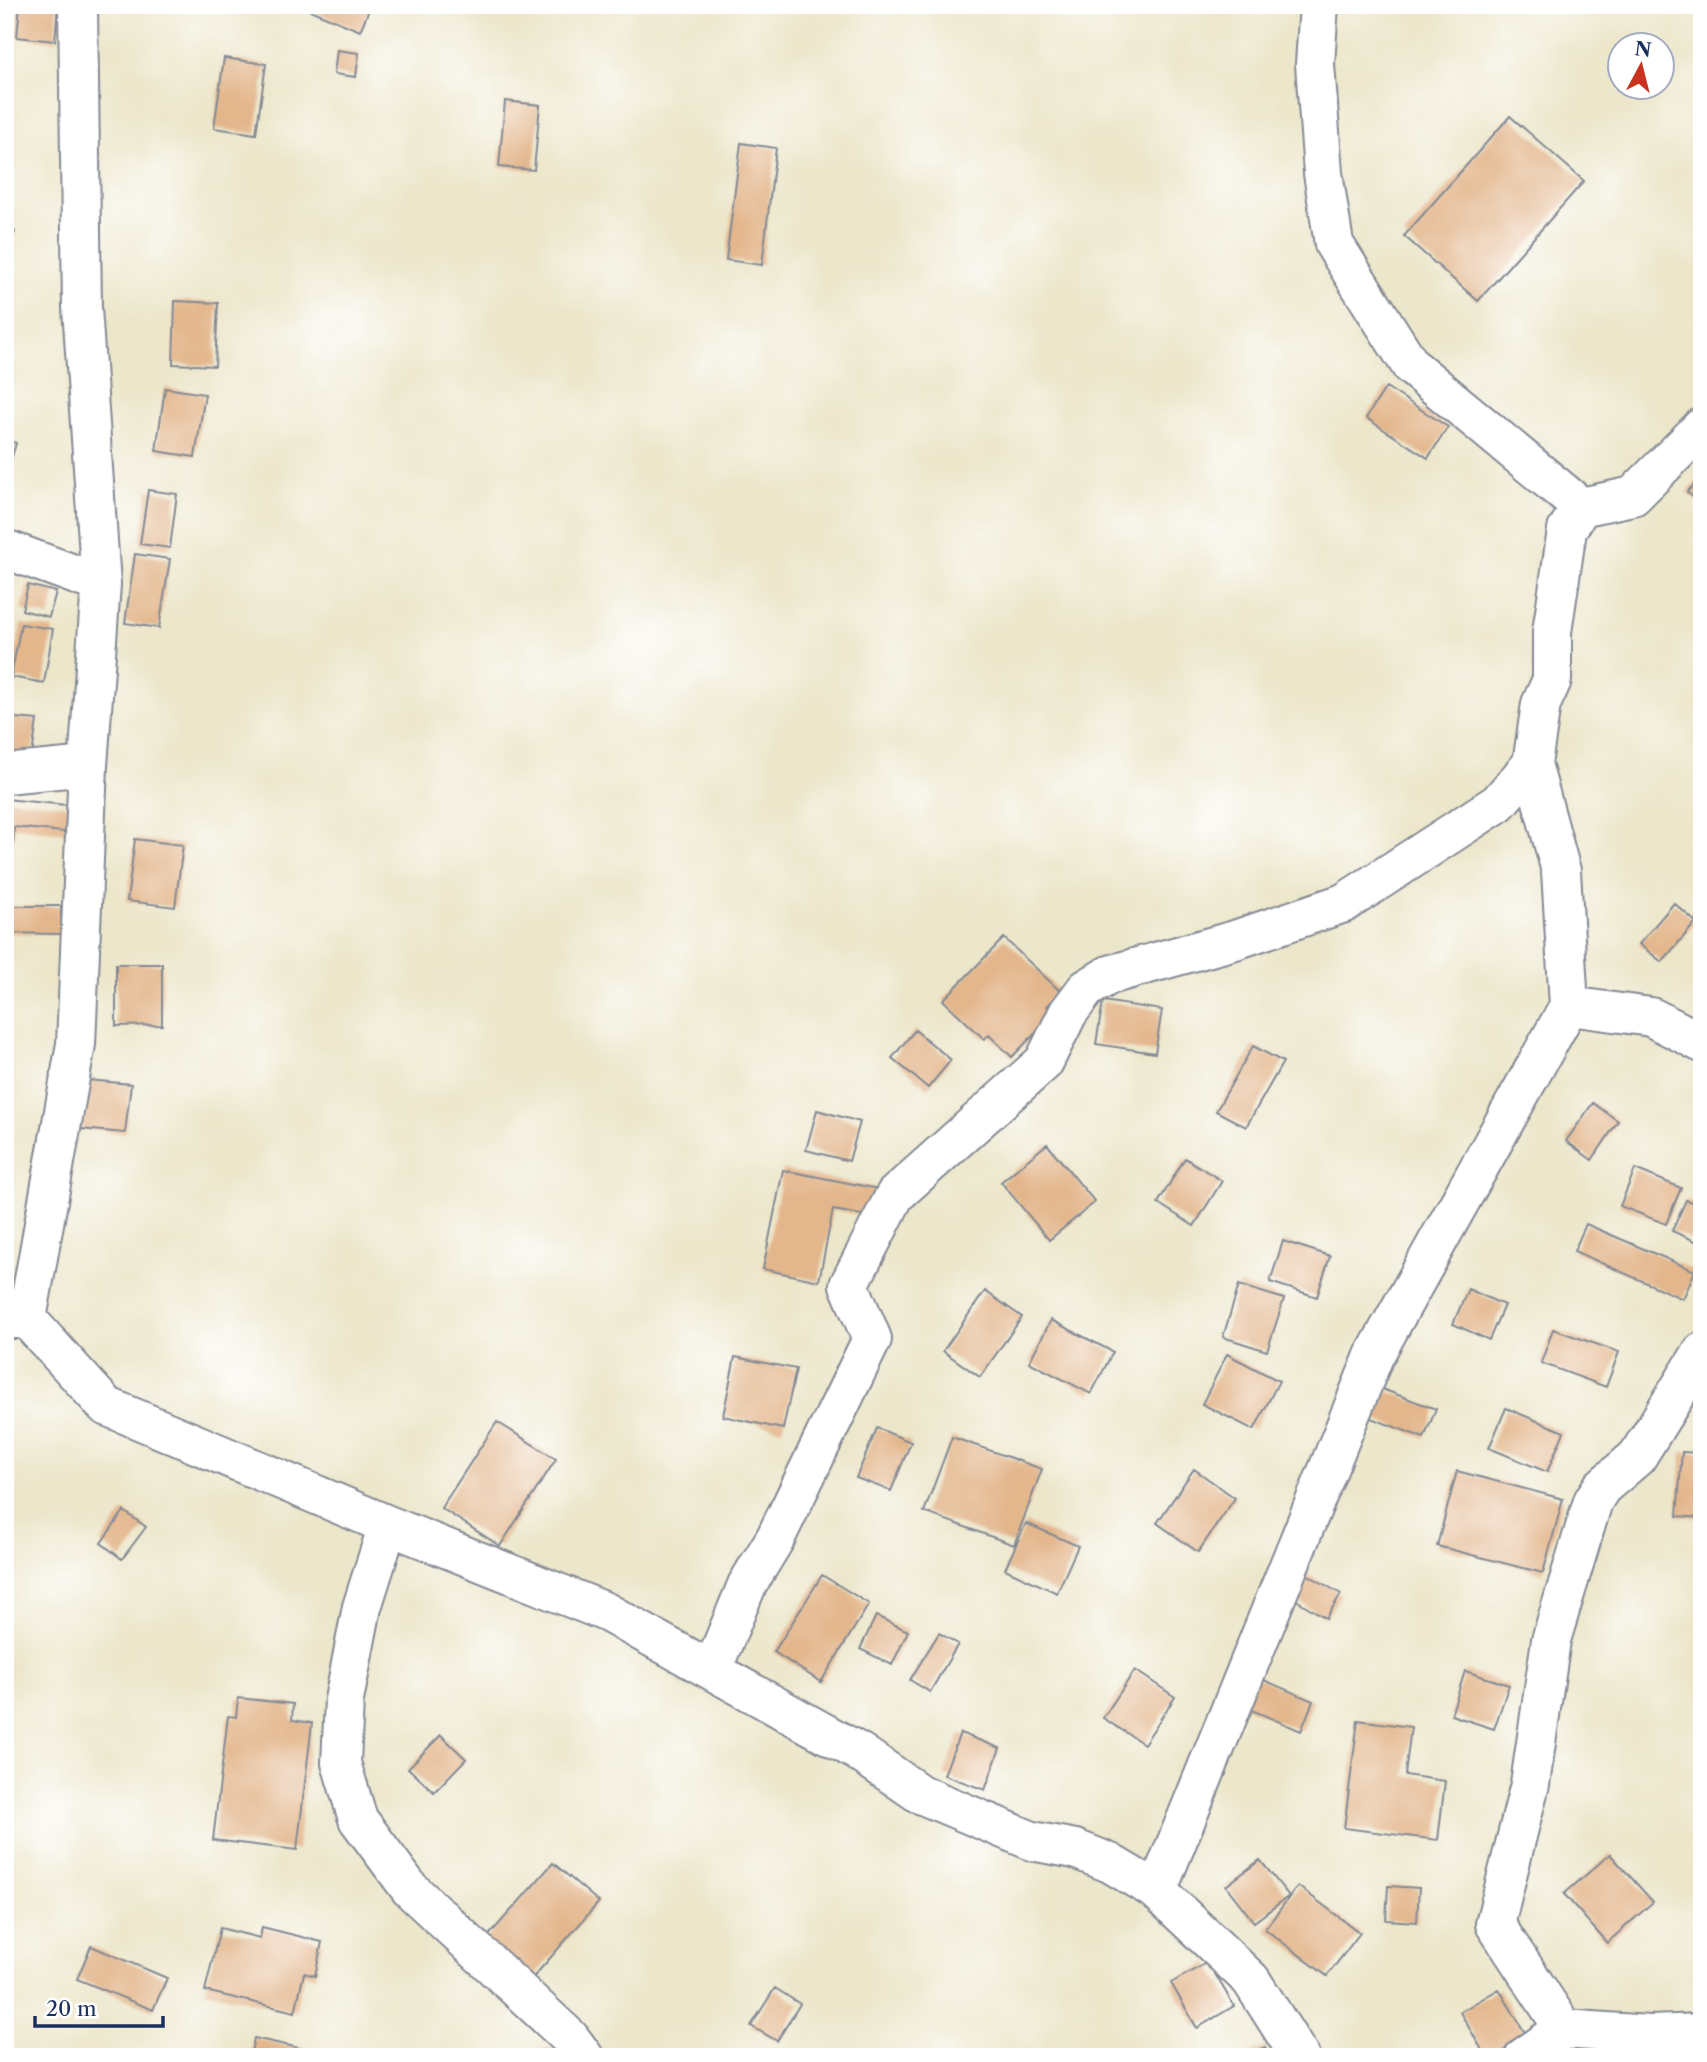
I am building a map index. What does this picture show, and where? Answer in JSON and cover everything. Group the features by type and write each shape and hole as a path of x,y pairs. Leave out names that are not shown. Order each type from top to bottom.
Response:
{"street":[{"path":"78,5 82,308 101,584 88,766 76,1044 16,1319 106,1406 388,1525 606,1612 859,1752 920,1794 1032,1841 1075,1849 1110,1863 1157,1891 1251,1980 1300,2057"},
{"path":"1319,5 1315,64 1323,173 1334,244 1411,366 1581,507"},
{"path":"1157,1891 1374,1356 1569,1006 1562,871 1532,764 1541,704 1552,680 1552,632 1567,530 1581,507 1633,496 1702,427"},
{"path":"5,549 101,584"},
{"path":"712,1670 747,1585 775,1539 872,1339 849,1285 895,1195 1044,1062 1068,1013 1086,989 1109,975 1235,940 1344,903 1498,803 1532,764"},
{"path":"5,774 88,766"},
{"path":"1569,1006 1651,1017 1702,1043"},
{"path":"1564,2029 1495,1924 1531,1784 1551,1640 1597,1492 1637,1457 1702,1352"},
{"path":"388,1525 362,1607 344,1700 341,1763 358,1819 410,1889 570,2038 584,2057"},
{"path":"1524,2057 1564,2029 1649,2035 1702,2033"}],"building":[{"path":"20,5 58,5 55,41 17,37"},
{"path":"298,5 371,5 360,31"},
{"path":"337,50 359,53 356,77 334,74"},
{"path":"224,58 266,64 256,134 214,128"},
{"path":"505,101 540,105 534,170 499,167"},
{"path":"1510,116 1584,181 1478,301 1404,236"},
{"path":"741,143 776,148 762,265 726,260"},
{"path":"5,221 15,232 5,251"},
{"path":"175,301 218,303 215,366 173,364"},
{"path":"5,361 13,362 7,410 5,410"},
{"path":"1386,387 1448,427 1428,458 1366,418"},
{"path":"165,388 205,394 195,457 156,451"},
{"path":"5,440 16,443 6,478 5,478"},
{"path":"1702,476 1702,505 1687,492"},
{"path":"148,490 177,494 170,548 140,544"},
{"path":"135,554 170,559 159,628 125,623"},
{"path":"28,585 56,592 49,617 22,610"},
{"path":"21,624 53,629 44,683 11,677"},
{"path":"5,717 37,720 32,756 5,752"},
{"path":"5,799 76,806 73,833 14,827 13,844 5,844"},
{"path":"135,839 183,845 175,907 127,901"},
{"path":"1674,903 1696,922 1662,962 1639,944"},
{"path":"5,906 61,906 61,934 5,933"},
{"path":"1004,938 1061,992 1047,1006 1054,1014 1012,1057 989,1035 984,1039 943,1000"},
{"path":"116,964 162,964 162,1025 116,1026"},
{"path":"1103,1001 1162,1010 1155,1053 1096,1044"},
{"path":"915,1030 951,1060 928,1088 892,1058"},
{"path":"1253,1046 1283,1062 1246,1127 1216,1111"},
{"path":"87,1080 131,1084 125,1133 81,1129"},
{"path":"1593,1103 1618,1121 1592,1160 1566,1141"},
{"path":"817,1110 860,1122 849,1161 806,1150"},
{"path":"1047,1144 1095,1202 1049,1240 1001,1182"},
{"path":"1185,1158 1222,1181 1194,1226 1158,1203"},
{"path":"1635,1169 1681,1188 1666,1224 1620,1206"},
{"path":"783,1170 879,1189 873,1217 833,1210 819,1281 763,1269"},
{"path":"1686,1200 1702,1206 1702,1244 1672,1231"},
{"path":"1586,1224 1695,1271 1683,1299 1574,1251"},
{"path":"1283,1241 1330,1256 1317,1297 1270,1282"},
{"path":"1239,1285 1284,1299 1267,1351 1223,1337"},
{"path":"1468,1289 1504,1305 1489,1340 1453,1324"},
{"path":"985,1291 1022,1317 980,1377 943,1351"},
{"path":"1051,1320 1113,1352 1091,1394 1029,1362"},
{"path":"1553,1329 1619,1352 1606,1387 1541,1363"},
{"path":"1227,1354 1279,1381 1254,1430 1202,1404"},
{"path":"735,1357 796,1369 783,1429 723,1416"},
{"path":"1371,1385 1436,1409 1424,1438 1360,1414"},
{"path":"1506,1408 1564,1432 1547,1472 1489,1448"},
{"path":"497,1422 556,1459 500,1546 441,1508"},
{"path":"877,1428 911,1442 891,1491 856,1478"},
{"path":"952,1437 1042,1469 1014,1545 924,1512"},
{"path":"1682,1452 1702,1453 1702,1518 1677,1516"},
{"path":"1194,1469 1235,1498 1198,1552 1157,1523"},
{"path":"1457,1471 1563,1499 1543,1573 1437,1546"},
{"path":"124,1511 146,1527 122,1559 101,1543"},
{"path":"1026,1523 1078,1546 1057,1593 1005,1569"},
{"path":"1298,1569 1341,1594 1326,1618 1283,1592"},
{"path":"822,1575 869,1604 821,1682 774,1652"},
{"path":"876,1616 908,1631 892,1665 860,1649"},
{"path":"939,1633 958,1644 930,1692 910,1680"},
{"path":"1135,1670 1175,1697 1144,1744 1103,1718"},
{"path":"1465,1671 1509,1685 1494,1729 1451,1715"},
{"path":"1252,1675 1313,1701 1301,1731 1240,1705"},
{"path":"238,1698 293,1704 292,1720 312,1723 297,1850 213,1840 228,1716 236,1717"},
{"path":"1358,1720 1411,1727 1405,1775 1445,1781 1438,1840 1344,1828"},
{"path":"960,1733 1000,1748 985,1790 944,1775"},
{"path":"441,1735 466,1759 434,1792 408,1768"},
{"path":"1610,1854 1653,1902 1607,1943 1564,1894"},
{"path":"1260,1860 1289,1896 1254,1922 1226,1886"},
{"path":"553,1863 599,1902 530,1981 484,1941"},
{"path":"1298,1886 1360,1933 1327,1976 1265,1929"},
{"path":"1388,1886 1419,1888 1417,1922 1386,1920"},
{"path":"262,1927 322,1942 315,1976 304,1973 295,2012 205,1991 220,1928 260,1938"},
{"path":"91,1946 167,1978 153,2010 77,1979"},
{"path":"1208,1962 1234,2006 1197,2028 1171,1983"},
{"path":"775,1988 800,2004 777,2041 751,2026"},
{"path":"1499,1989 1534,2048 1519,2057 1486,2057 1460,2012"},
{"path":"254,2038 308,2050 306,2057 250,2057"},
{"path":"1265,2047 1269,2057 1241,2057"},
{"path":"548,2050 549,2057 499,2057 499,2055"}]}
